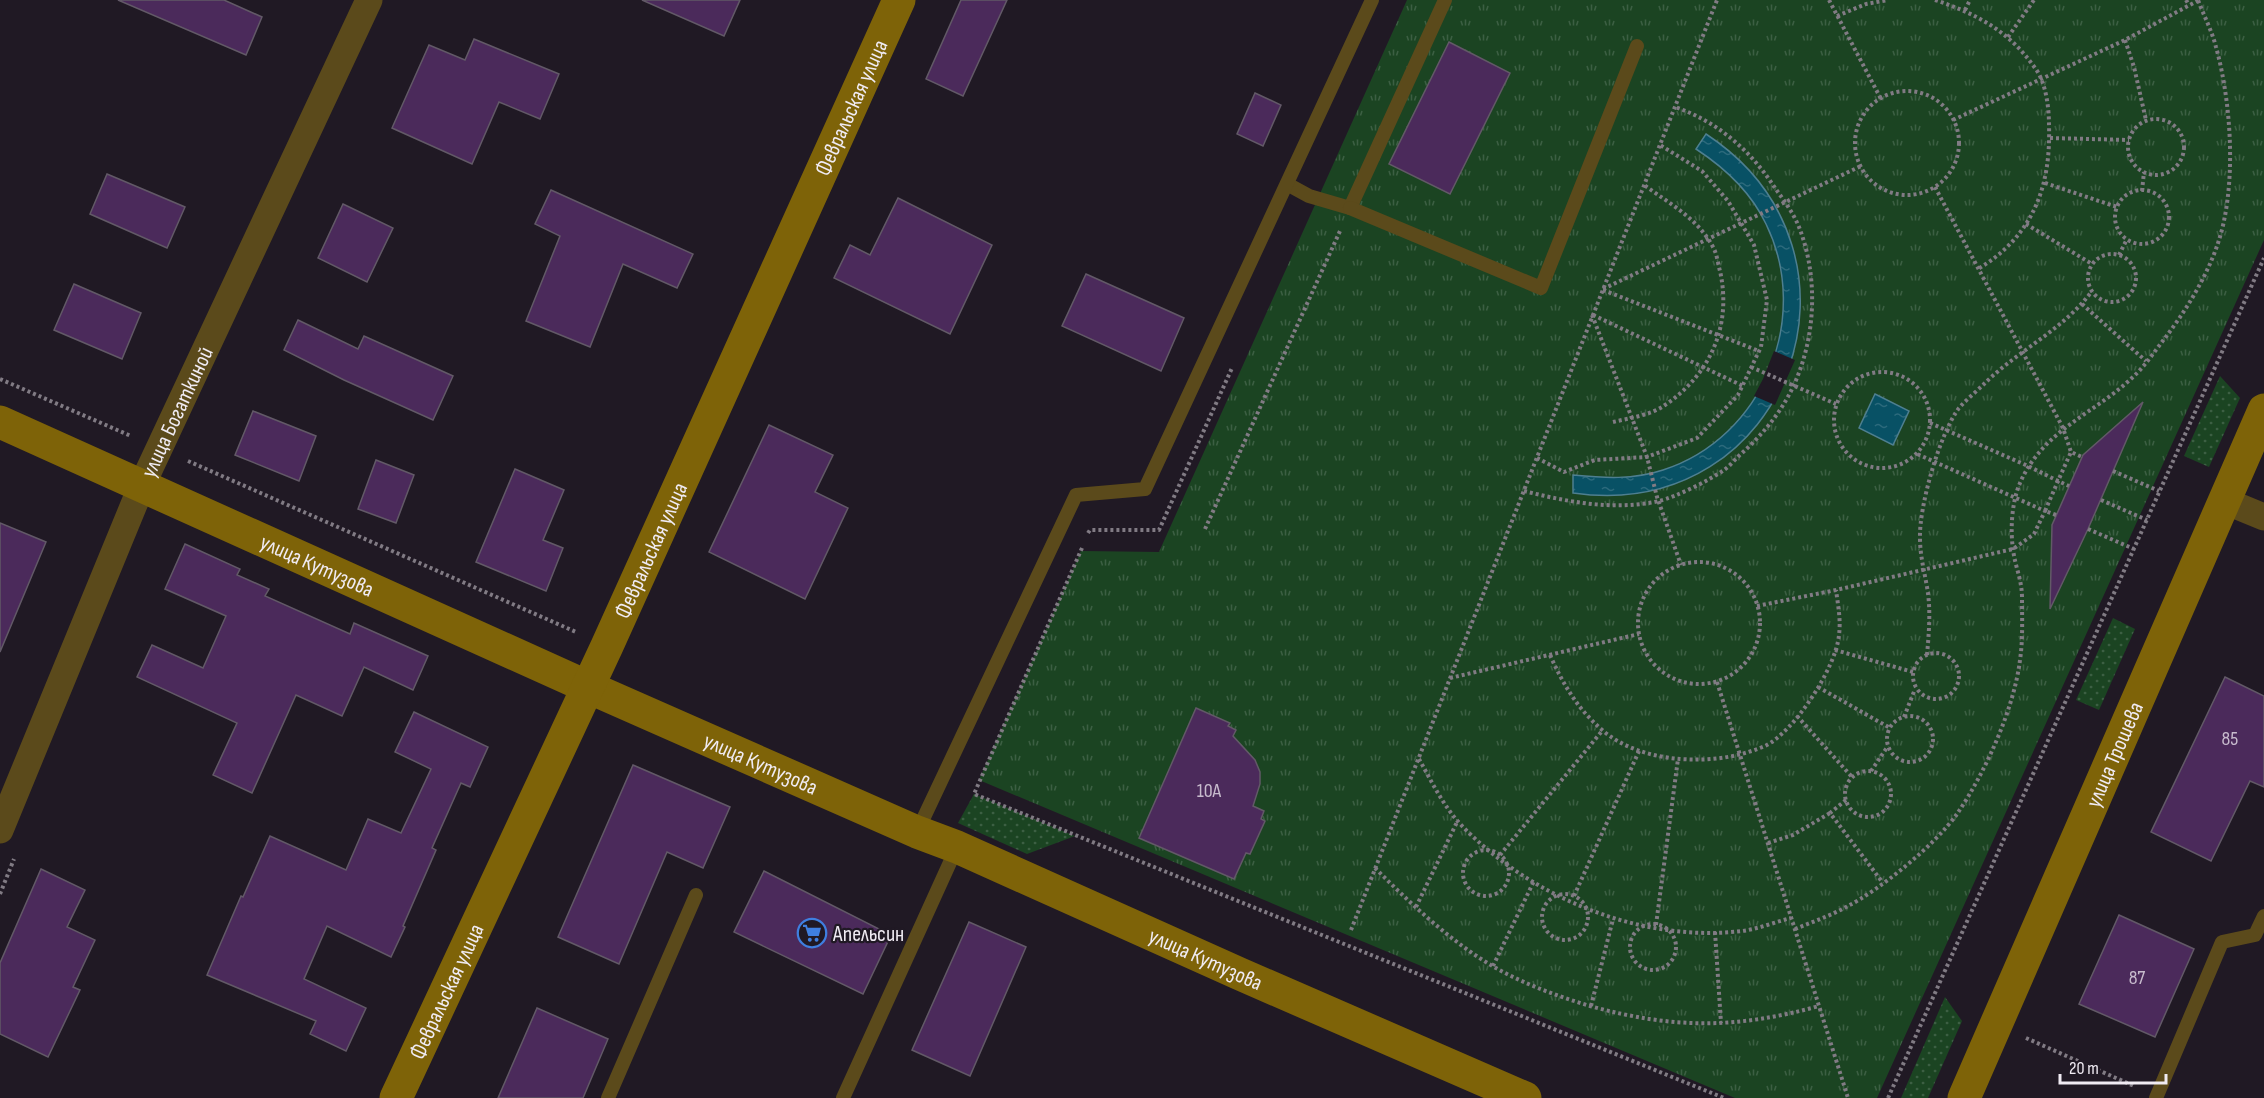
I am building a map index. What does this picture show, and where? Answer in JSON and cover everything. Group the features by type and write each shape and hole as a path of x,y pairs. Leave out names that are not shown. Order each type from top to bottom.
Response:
{"street":[{"name":"улица Богаткиной","path":"0,830 141,485 369,0"},
{"name":"Февральская улица","path":"396,1098 607,646 899,0"},
{"name":"улица Трошева","path":"1964,1098 2264,410"},
{"name":"улица Кутузова","path":"0,422 588,687 1525,1098"},
{"path":"2225,501 2264,517"}],"lane":[{"path":"917,832 1076,495 1145,489 1372,0"},
{"path":"1350,208 1445,0"},
{"path":"1287,184 1309,196 1350,208 1540,288 1637,46"},
{"path":"843,1098 957,847"},
{"path":"608,1098 696,895"},
{"path":"2156,1097 2222,942 2255,935 2264,916"}],"path":[{"path":"1351,930 1717,0"},
{"path":"1829,0 1881,99"},
{"path":"1838,15 1866,4 1888,0"},
{"path":"1935,0 1965,10 2014,41 2037,70 2049,109 2050,138 2045,183 2026,224 2013,241 1995,259 1978,270"},
{"path":"1965,10 1970,0"},
{"path":"2008,37 2034,0"},
{"path":"2186,0 2189,5"},
{"path":"1795,929 1847,907 1883,884 1920,854 1956,815 1998,740 2011,700 2020,660 2022,583 2013,549 2012,514 2018,486 2034,457 2063,428 2133,377 2186,311 2217,247 2226,207 2230,150 2227,102 2216,46 2198,0 2125,40 1953,120"},
{"path":"2125,40 2134,67 2146,120"},
{"path":"1905,90 1936,99 1953,120 1959,143 1956,160 1947,176 1935,187 1918,194 1900,194 1883,189 1869,178 1861,166 1856,147 1857,130 1863,115 1874,103 1888,94 1905,90"},
{"path":"1524,490 1566,501 1600,505 1658,499 1681,492 1724,470 1760,437 1803,360 1811,323 1812,293 1808,257 1798,226 1758,163 1735,141 1693,113 1675,107"},
{"path":"2155,118 2172,123 2183,137 2185,147 2179,164 2171,171 2153,175 2144,172 2131,159 2129,140 2138,125 2146,120 2155,118"},
{"path":"2050,138 2129,140"},
{"path":"1537,458 1564,472 1595,460 1647,457 1697,438 1738,395 1759,351 1767,300 1754,245 1728,201 1702,171 1660,145"},
{"path":"1603,290 1861,166"},
{"path":"2142,191 2144,172"},
{"path":"2045,183 2117,207"},
{"path":"1613,422 1632,418 1664,406 1689,385 1712,354 1723,320 1724,287 1715,250 1694,220 1644,185"},
{"path":"1757,606 2013,549 2034,534 2071,452 2063,428 1935,187"},
{"path":"2142,191 2154,194 2161,199 2169,214 2168,223 2159,238 2143,244 2127,239 2116,225 2117,207 2128,194 2142,191"},
{"path":"1205,529 1350,208"},
{"path":"2026,224 2092,264"},
{"path":"2119,255 2127,239"},
{"path":"2104,255 2119,255 2127,258 2136,271 2135,287 2124,299 2109,302 2101,300 2091,291 2088,280 2092,264 2104,255"},
{"path":"1888,1098 2264,258"},
{"path":"1603,290 1759,351"},
{"path":"1927,655 1930,629 1929,604 1922,571 1919,536 1934,462 1948,430 1958,409 1989,379 2063,321 2082,304 2091,291"},
{"path":"2082,304 2146,361"},
{"path":"1592,315 1743,386"},
{"path":"1592,315 1647,457 1658,499 1681,565"},
{"path":"1237,358 1159,530 1090,530 974,794 1724,1098"},
{"path":"1751,367 1836,404"},
{"path":"1885,371 1914,382 1924,394 1930,409 1930,423 1926,441 1917,454 1903,464 1888,468 1871,468 1856,462 1844,450 1836,436 1833,420 1836,404 1843,390 1855,379 1869,373 1885,371"},
{"path":"0,379 607,646"},
{"path":"1930,423 2069,486"},
{"path":"2071,452 2082,457"},
{"path":"1917,454 2056,515"},
{"path":"2113,471 2159,491"},
{"path":"2101,500 2147,520"},
{"path":"2088,529 2134,549"},
{"path":"1702,562 1723,567 1740,579 1753,596 1757,606 1758,637 1750,657 1736,672 1717,682 1698,685 1679,681 1662,672 1648,659 1639,634 1637,622 1641,603 1650,586 1664,573 1681,565 1702,562"},
{"path":"1550,655 1574,702 1602,731 1640,751 1660,757 1708,761 1740,754 1767,745 1789,726 1812,698 1830,667 1839,637 1840,614 1836,590"},
{"path":"1450,678 1639,634"},
{"path":"1835,650 1913,672"},
{"path":"1904,717 1915,688 1913,672 1917,662 1927,655 1942,653 1956,664 1959,673 1958,682 1948,696 1931,699 1922,695 1915,688"},
{"path":"1717,682 1848,1098"},
{"path":"1818,687 1890,728"},
{"path":"1797,716 1852,777"},
{"path":"1871,771 1888,746 1890,728 1898,719 1916,717 1924,721 1933,736 1929,753 1913,762 1904,762 1896,758 1888,746"},
{"path":"1500,855 1602,731"},
{"path":"1574,896 1640,751"},
{"path":"1418,758 1443,802 1490,851 1559,895 1613,919 1643,927 1715,932 1744,931 1791,918"},
{"path":"1656,925 1678,759"},
{"path":"1871,771 1882,775 1889,782 1892,791 1891,800 1880,814 1862,817 1848,806 1846,788 1856,774 1871,771"},
{"path":"1768,843 1793,835 1830,813 1846,800"},
{"path":"1830,813 1883,884"},
{"path":"1416,907 1458,820"},
{"path":"1490,851 1500,855 1509,870 1504,888 1489,897 1472,892 1463,877 1463,868 1467,860 1474,854 1490,851"},
{"path":"1375,868 1416,907 1458,942 1493,966 1546,992 1591,1006 1657,1022 1689,1024 1720,1023 1776,1016 1819,1006"},
{"path":"1493,966 1534,881"},
{"path":"1559,895 1574,896 1579,898 1586,907 1588,922 1584,931 1568,940 1559,939 1545,929 1542,920 1546,903 1559,895"},
{"path":"1591,1006 1613,919"},
{"path":"1656,925 1668,929 1673,936 1676,944 1675,953 1665,968 1647,970 1639,966 1630,951 1630,941 1634,933 1643,927 1656,925"},
{"path":"1715,932 1720,1023"},
{"path":"2025,1037 2156,1097"}],"green space":[{"path":"1407,0 2264,0 2264,240 1877,1098 1735,1098 979,780 1081,551 1159,552"},
{"path":"2220,376 2240,398 2209,467 2184,456"},
{"path":"2113,618 2135,629 2099,710 2076,700"},
{"path":"974,794 1075,836 1027,854 958,823"},
{"path":"1945,997 1962,1021 1928,1098 1901,1098"}],"water":[{"path":"1706,134 1761,185 1792,245 1800,308 1788,370 1757,424 1710,467 1648,491 1573,493 1573,475 1630,477 1663,470 1698,454 1728,431 1752,403 1769,370 1780,335 1783,298 1779,260 1766,224 1753,201 1727,173 1696,149"},
{"path":"1875,394 1909,411 1893,445 1859,428"}],"pier":[{"path":"1774,351 1795,360 1775,405 1754,396"}],"building":[{"path":"118,0 224,0 262,17 246,55"},
{"path":"642,0 740,0 724,36"},
{"path":"961,0 1007,0 963,96 926,79"},
{"path":"474,39 559,74 540,119 499,102 472,164 392,128 429,45 465,60"},
{"path":"1449,42 1510,73 1450,194 1389,164"},
{"path":"1255,93 1281,105 1263,146 1237,134"},
{"path":"107,174 185,207 167,248 90,214"},
{"path":"551,190 693,254 677,288 623,264 590,347 526,321 560,236 535,224"},
{"path":"898,198 992,245 950,334 834,278 850,245 870,255"},
{"path":"343,204 393,228 367,282 318,258"},
{"path":"1086,274 1184,318 1161,371 1062,326"},
{"path":"74,284 141,313 122,359 54,330"},
{"path":"298,320 358,349 364,336 453,376 433,420 284,350"},
{"path":"2143,402 2088,529 2050,609 2052,525 2083,455"},
{"path":"253,411 316,436 299,481 235,455"},
{"path":"769,425 833,455 815,492 848,508 805,599 709,552"},
{"path":"376,460 414,475 396,523 358,509"},
{"path":"515,469 564,490 543,540 563,548 546,591 476,562"},
{"path":"0,523 46,542 0,652"},
{"path":"185,544 240,569 237,575 269,589 265,596 350,634 354,623 428,656 413,690 364,667 342,716 296,695 252,793 213,775 237,723 137,677 152,645 203,668 226,616 165,589"},
{"path":"2225,677 2264,696 2264,787 2250,781 2211,861 2151,832"},
{"path":"1196,708 1230,723 1228,726 1236,730 1233,736 1255,760 1260,772 1260,784 1253,806 1264,811 1261,819 1265,821 1250,854 1246,853 1234,879 1139,838"},
{"path":"414,712 488,747 470,787 461,783 432,848 436,850 391,957 327,926 304,979 366,1008 346,1051 310,1034 316,1021 207,975 270,836 346,870 368,819 401,833 431,769 395,752"},
{"path":"633,765 730,807 703,868 667,852 619,964 558,937"},
{"path":"41,869 85,890 67,927 95,940 73,987 80,990 48,1057 0,1034 0,963"},
{"path":"764,871 891,935 863,994 734,932"},
{"path":"2119,915 2194,949 2155,1037 2079,1004"},
{"path":"969,922 1026,947 970,1076 912,1050"},
{"path":"537,1008 608,1039 583,1098 498,1098"}],"place":[{"name":"Апельсин","path":"812,933"}]}
